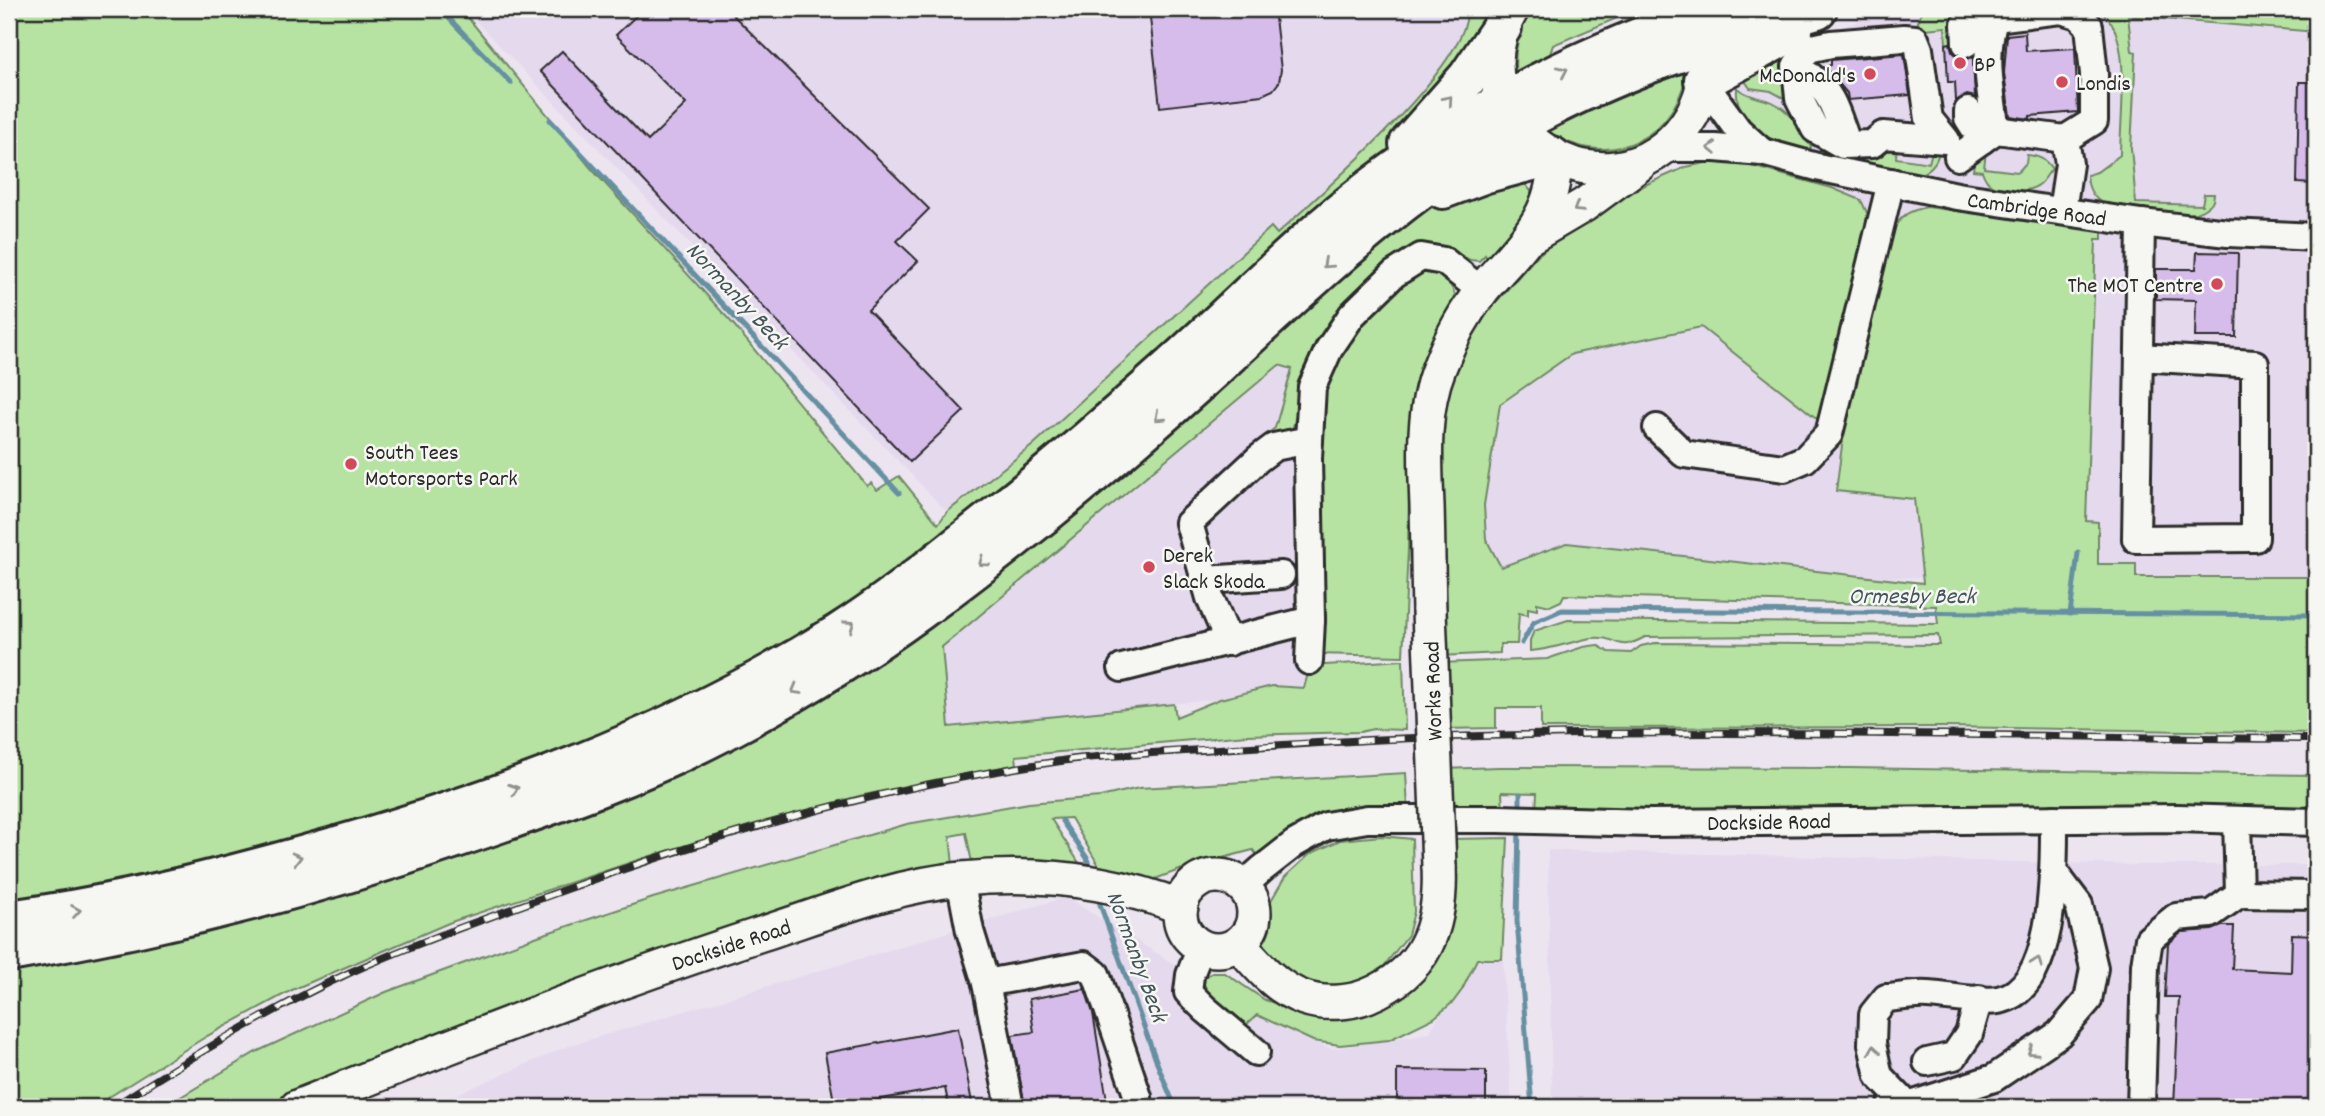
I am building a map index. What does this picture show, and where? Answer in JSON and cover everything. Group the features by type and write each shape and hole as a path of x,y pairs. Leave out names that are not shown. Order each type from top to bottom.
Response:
{"highway":[{"path":"9,920 95,907 238,874 363,839 548,777 639,739 731,695 839,633 998,514 1144,392 1333,219 1375,204 1479,148 1510,114 1593,88 1703,40 1817,9"},
{"path":"1703,40 1782,39 1826,9"},
{"path":"9,952 79,940 193,914 322,881 417,852 617,779 731,728 848,659 917,612 1100,469 1375,204 1468,77 1507,15"},
{"path":"1375,204 1422,202 1464,180 1553,157"}],"main road":[{"path":"1507,15 1498,42 1496,73 1510,114 1526,137 1553,157 1571,164 1604,168 1638,162 1658,151"},
{"name":"Works Road","path":"1530,237 1584,205 1658,151 1685,126 1697,105 1703,40"},
{"name":"Works Road","path":"1239,944 1278,984 1304,998 1335,1003 1381,990 1404,975 1419,959 1430,937 1440,886 1429,611 1426,430 1438,371 1455,330 1482,291 1530,237 1551,194 1555,180 1553,157"},
{"name":"Dockside Road","path":"297,1107 439,1050 650,971 888,894 960,879 1021,876 1109,885 1150,895 1181,907"},
{"path":"1212,877 1227,878 1243,886 1251,898 1254,910 1253,925 1239,944 1224,950 1201,947 1191,940 1183,928 1181,907 1186,894 1198,882 1212,877"}],"street":[{"path":"1919,50 1821,58 1811,70 1807,86 1828,126 1844,134 1883,135 1952,149 1989,135 2065,139 2094,121 2094,74 2089,26 2077,15 2061,10 1971,20 1965,24 1966,43"},
{"path":"1989,135 1988,50 1989,33 1995,18"},
{"path":"1883,135 1872,144 1843,145 1815,129 1799,98 1796,66 1808,49 1831,44 1914,39 1919,50 1929,118 1952,149 1956,196"},
{"path":"1703,40 1738,130 1762,152"},
{"path":"1968,111 1968,118 1989,135"},
{"path":"2062,211 2069,164 2065,139"},
{"name":"Cambridge Road","path":"1658,151 1715,148 1762,152 1956,196 2228,233 2316,237"},
{"path":"1657,428 1684,454 1784,468 1805,459 1813,451 1829,434 1891,182"},
{"path":"2139,357 2255,363 2255,538 2136,539 2141,223"},
{"path":"1309,661 1309,449 1312,387 1329,349 1352,315 1394,274 1421,257 1444,261 1482,291"},
{"path":"1229,642 1210,598 1189,523 1274,447 1309,449"},
{"path":"1205,580 1280,575"},
{"path":"1122,668 1311,620"},
{"name":"Dockside Road","path":"1243,886 1294,844 1326,826 1367,819 1651,823 2054,819 2316,822"},
{"path":"2054,819 2054,872 2048,924 2038,967 2021,991 1997,1000 1925,994 1886,998 1873,1014 1872,1044 1879,1076 1902,1107 1965,1097 2059,1034 2088,1000 2094,968 2079,905 2054,872"},
{"path":"2237,820 2239,894"},
{"path":"960,879 970,931 986,983 1010,1107"},
{"path":"2141,1107 2145,965 2150,939 2176,917 2211,914 2239,894 2316,895"},
{"path":"1201,947 1190,975 1188,992 1256,1052"},
{"path":"986,983 1084,965 1090,968 1096,974 1138,1097"},
{"path":"1927,1062 1954,1056 1969,1034 1979,999"}],"shaded area":[{"path":"464,9 1467,9 1467,18 1456,47 1418,98 1318,196 1277,234 1270,227 1033,445 947,512"},
{"path":"1938,9 2316,9 2316,577 1476,578 1488,397 1571,268 1739,113 1736,89 1748,68 1767,53 1859,21"},
{"path":"1286,348 1317,375 1309,440 1305,698 1275,693 948,728 942,647 986,612"},
{"path":"1548,850 2137,865 2316,865 2316,1107 1552,1107"},
{"path":"1066,897 1266,1021 1332,1049 1429,1033 1500,915 1512,1107 428,1107 568,1046"}],"green space":[{"name":"South Tees Motorsports Park","path":"9,9 461,9 590,167 734,325 867,486 871,483 877,490 899,476 938,524 947,512 1033,445 1271,227 1277,234 1325,190 1420,94 1462,33 1467,9 1492,9 1485,27 1436,97 1390,150 1121,395 876,590 675,708 385,820 9,909"},
{"path":"1534,9 1670,9 1642,22 1624,15 1553,45 1547,63 1516,77 1518,41 1524,24"},
{"path":"1972,9 1958,43 1946,44 1945,27 1915,30 1922,11"},
{"path":"2097,9 2316,9 2316,32 2128,16 2132,51 2136,52 2131,148 2136,203 2202,205 2204,194 2214,194 2213,201 2202,210 2182,214 2118,208 2102,203 2091,191 2087,175 2097,172 2120,155 2122,104 2122,66 2116,32 2109,20"},
{"path":"1788,52 1815,134 1897,142 1896,158 1929,163 1933,148 1939,148 1933,164 1919,175 1822,152 1791,102 1771,91 1750,88 1745,81 1751,70"},
{"path":"1688,63 1683,89 1672,110 1657,128 1639,140 1618,148 1595,149 1572,143 1548,131 1549,125"},
{"path":"1737,88 1785,110 1811,147 1810,152 1784,145 1750,124 1738,102"},
{"path":"1986,151 1984,168 2018,172 2026,163 2027,155 2041,159 2052,169 2036,187 2022,191 1998,188 1987,181 1982,171 1973,170 1975,157"},
{"path":"1710,162 1751,166 1832,188 1861,200 1869,217 1820,421 1701,327 1572,354 1500,404 1484,505 1486,539 1501,567 1567,543 1923,583 1914,499 1836,491 1845,423 1890,233 1905,215 1927,207 2102,230 2102,239 2096,239 2086,521 2098,522 2098,564 2136,564 2136,577 2316,577 2316,733 1942,727 1541,728 1541,708 1496,708 1496,728 1442,729 1439,663 1547,659 1597,645 1609,652 1631,653 1641,646 1655,643 1940,645 1938,635 1645,637 1627,644 1592,638 1530,651 1530,640 1534,631 1568,620 1938,624 1936,606 1564,595 1561,601 1550,606 1537,603 1537,610 1528,608 1528,615 1519,613 1517,644 1500,644 1500,653 1441,656 1438,412 1474,327 1536,257 1564,233 1647,184 1686,167"},
{"path":"1518,176 1531,191 1534,204 1489,262 1485,255 1479,261 1470,260 1439,245 1414,246 1386,264 1345,301 1310,358 1292,431 1258,448 1254,444 1275,428 1292,369 1279,365 942,647 949,727 1174,704 1176,717 1220,699 1272,686 1304,688 1310,666 1403,660 1405,730 1247,735 1016,756 1017,764 859,796 755,824 451,922 292,990 207,1036 93,1107 9,1107 9,965 597,801 1414,214 1458,190"},
{"path":"1424,270 1443,278 1455,295 1417,377 1410,428 1403,656 1313,654 1322,378 1351,336 1405,279"},
{"path":"1850,768 2316,775 2316,812 1536,812 1537,793 1502,792 1503,811 1444,812 1443,769"},
{"path":"1406,773 1408,810 1320,817 1256,854 1253,850 1155,879 1100,873 1099,866 1071,818 1051,819 1083,869 976,868 966,833 950,836 953,865 357,1068 268,1107 164,1107 256,1052 386,992 538,936 653,898 907,824 1029,803 1100,797 1139,788"},
{"path":"1381,836 1412,839 1414,912 1408,935 1384,966 1365,979 1339,986 1311,982 1292,974 1270,957 1260,938 1266,909 1285,877 1310,854 1340,840"},
{"path":"1508,838 1502,959 1477,959 1453,1002 1434,1018 1389,1040 1340,1045 1313,1041 1257,1015 1245,1026 1208,992 1204,984 1205,977 1212,973 1225,973 1265,1000 1309,1014 1386,1004 1449,839"}],"building":[{"path":"643,9 727,9 929,209 897,241 918,261 868,310 964,411 910,462 540,71 562,51 648,141 686,104 616,35"},
{"path":"1149,9 1274,9 1281,70 1279,82 1273,90 1262,95 1160,107"},
{"path":"2025,33 2026,51 2075,48 2078,112 2030,116 2030,119 2010,116 2004,73 2007,35"},
{"name":"BP","path":"1950,43 1952,51 1958,57 1973,57 1975,97 1967,95 1956,101 1955,82 1948,82 1946,44"},
{"name":"McDonald's","path":"1904,54 1910,95 1848,100 1847,93 1828,71 1831,60"},
{"path":"2299,82 2316,82 2316,184 2297,183"},
{"name":"The MOT Centre","path":"2197,252 2238,253 2236,337 2195,337 2196,300 2156,299 2156,269 2196,269"},
{"path":"2222,926 2234,926 2232,969 2291,972 2292,934 2316,935 2316,1107 2174,1107 2179,997 2165,997 2168,944 2182,932 2212,930"},
{"path":"1085,989 1093,1013 1108,1107 1025,1107 1012,1035 1034,1032 1029,999"},
{"path":"958,1028 972,1103 949,1107 945,1088 835,1107 825,1053"},
{"path":"1397,1070 1486,1071 1486,1107 1397,1107"}],"waterway":[{"name":"Normanby Beck","path":"440,9 511,83"},
{"name":"Normanby Beck","path":"550,120 899,493"},
{"path":"2070,614 2078,553"},
{"name":"Ormesby Beck","path":"1522,643 1534,622 1562,610 2316,615"},
{"name":"Ormesby Beck","path":"1520,794 1520,812"},
{"name":"Normanby Beck","path":"1062,821 1087,858 1091,873"},
{"name":"Ormesby Beck","path":"1519,825 1517,921 1532,1107"},
{"name":"Normanby Beck","path":"1097,896 1175,1107"}],"railway":[{"path":"113,1107 290,1002 351,972 430,939 686,848 810,812 997,771 1072,759 1206,749 1487,736 1724,733 2316,739"}],"place":[{"name":"BP","path":"1960,63"},
{"name":"McDonald's","path":"1870,74"},
{"name":"Londis","path":"2062,82"},
{"name":"The MOT Centre","path":"2217,284"},
{"name":"South Tees Motorsports Park","path":"351,464"},
{"name":"Derek Slack Skoda","path":"1149,567"}]}
